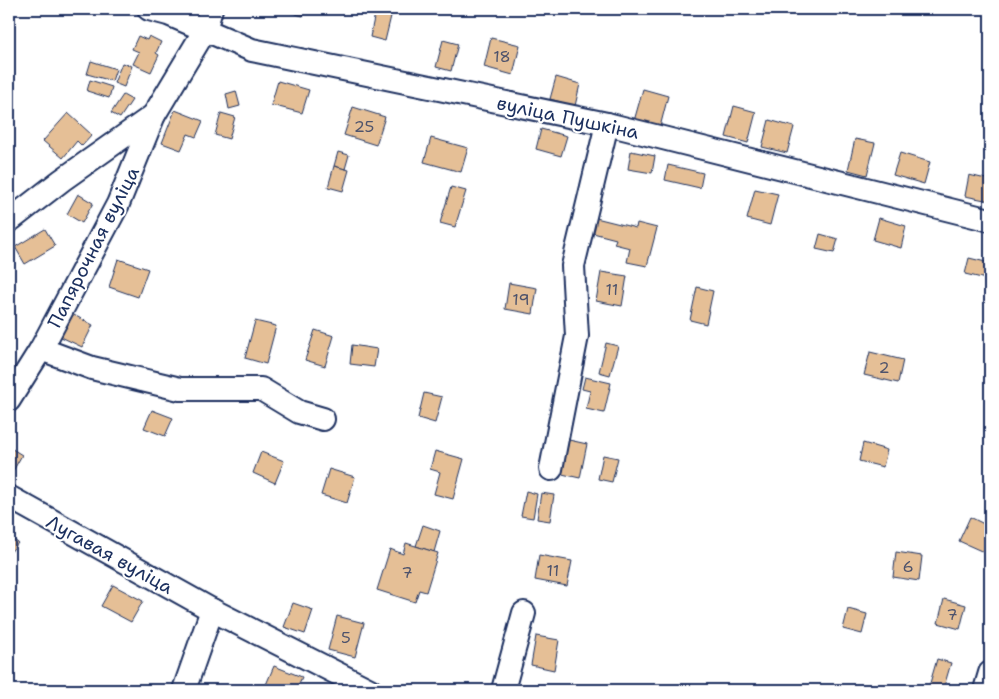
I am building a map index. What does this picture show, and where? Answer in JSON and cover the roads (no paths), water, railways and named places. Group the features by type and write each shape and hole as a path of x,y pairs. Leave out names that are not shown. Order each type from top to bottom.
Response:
{"street":[{"name":"вуліца Пушкіна","path":"149,9 168,14 208,19 252,50 608,124 990,220"},
{"name":"Папярочная вуліца","path":"9,400 41,349 118,204 154,115 208,19"},
{"name":"Папярочная вуліца","path":"9,221 62,180 154,115"},
{"path":"552,469 577,336 573,266 608,124"},
{"name":"Папярочная вуліца","path":"41,349 92,368 180,389 260,389 299,412 323,419"},
{"name":"Лугавая вуліца","path":"9,497 212,610 370,690"},
{"path":"184,690 212,610"},
{"path":"503,690 524,613"},
{"path":"985,690 990,673"}]}
